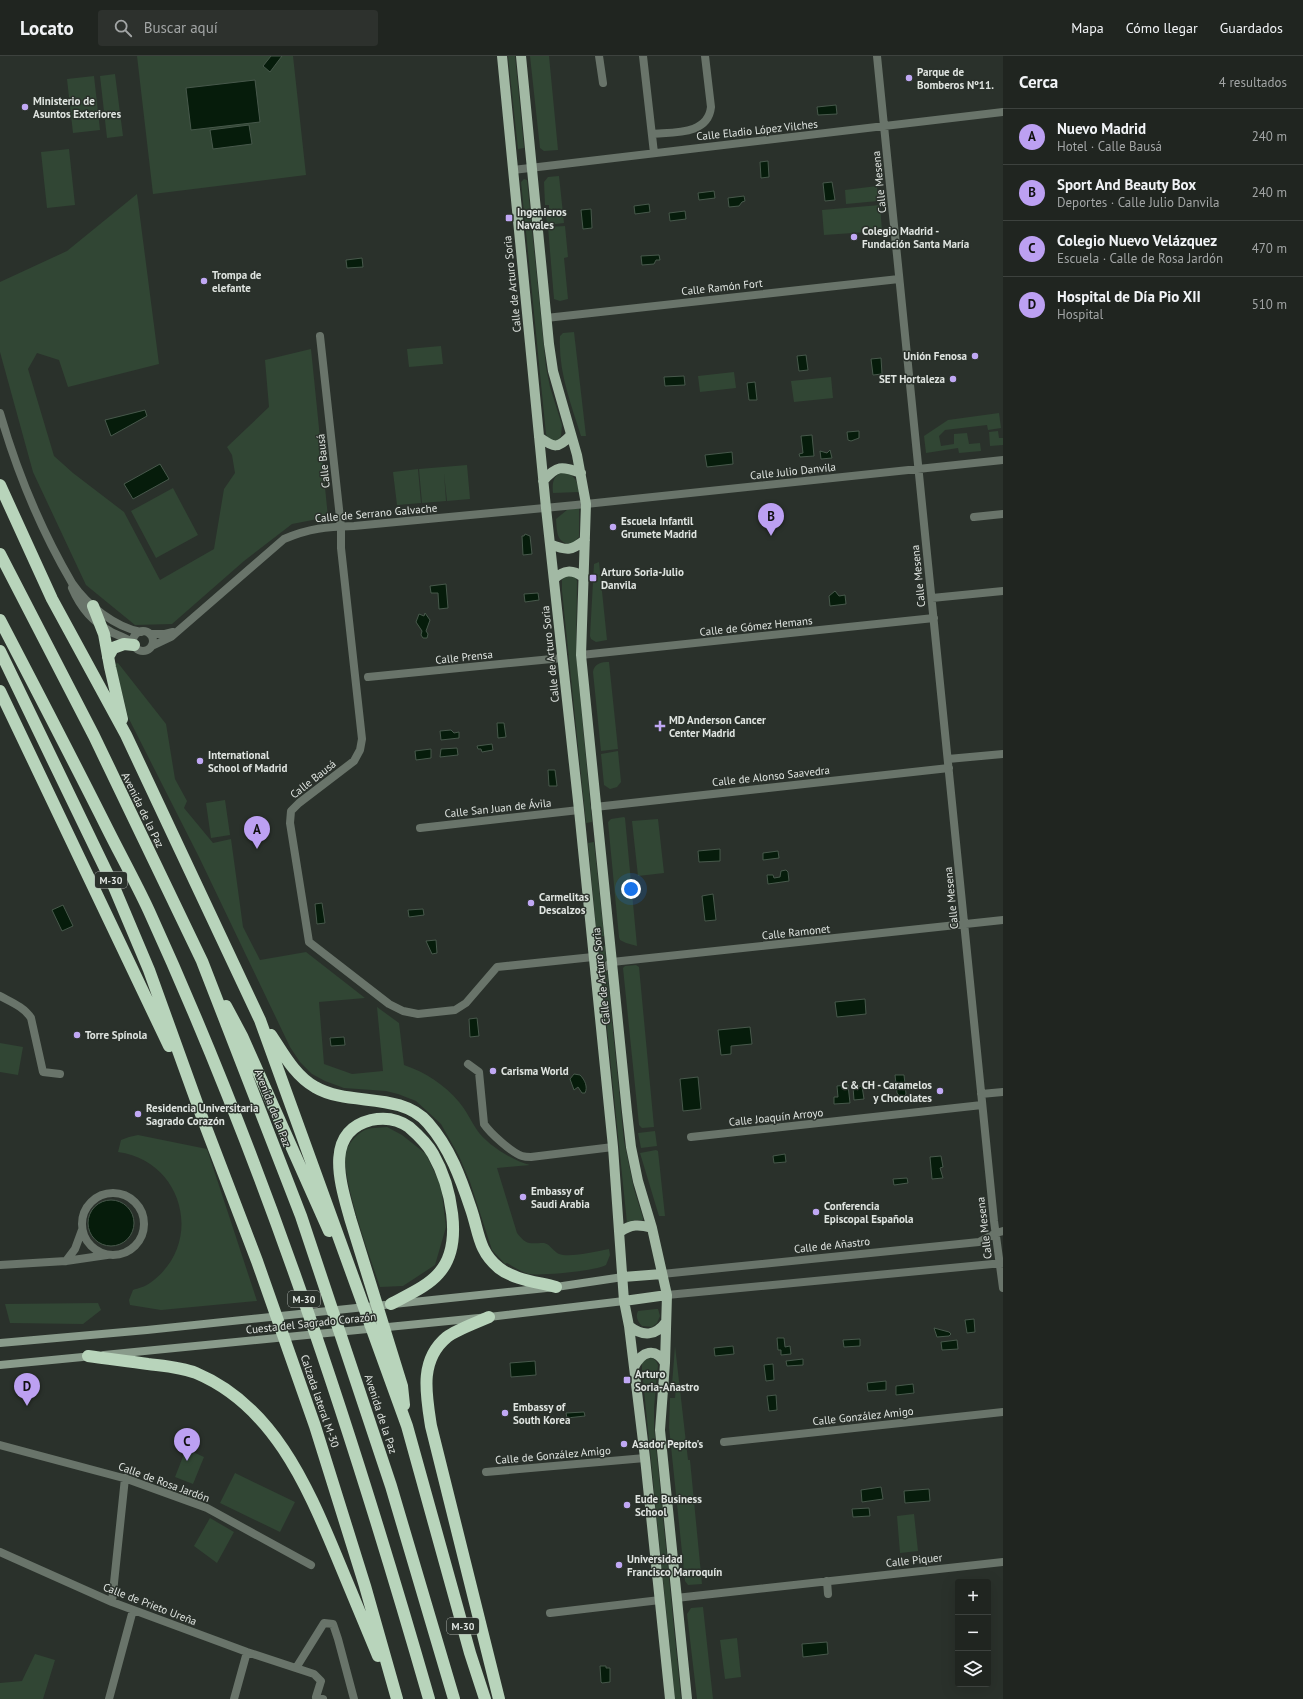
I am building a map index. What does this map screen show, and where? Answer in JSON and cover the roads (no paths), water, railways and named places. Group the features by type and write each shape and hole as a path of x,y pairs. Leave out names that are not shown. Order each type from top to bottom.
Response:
{"highway":[{"name":"M-30","path":"0,485 52,599 126,735 260,1020 407,1426 470,1653 486,1699"},
{"name":"Avenida de la Paz","path":"0,554 94,736 202,961 301,1216 391,1486 454,1699"},
{"path":"93,606 102,626 126,735"},
{"name":"M-30","path":"0,620 67,746 148,910 238,1121 308,1310 367,1492 429,1699"},
{"path":"108,658 113,648 124,644 133,644"},
{"name":"M-30","path":"0,652 114,887 149,970 202,1117"},
{"path":"0,691 202,1117"},
{"name":"M-30","path":"202,961 242,1036 369,1319"},
{"path":"260,1020 301,1078 315,1088 331,1094 397,1105 414,1112 427,1122 442,1140 455,1165 472,1210 483,1249 490,1259 500,1268 512,1275 556,1287"},
{"name":"Calzada lateral M-30","path":"202,1117 257,1261 316,1426 363,1578 397,1699"},
{"path":"391,1304 423,1286 440,1272 452,1245 454,1217 447,1190 433,1154 408,1127 389,1119 377,1119 361,1123 350,1131 344,1140 340,1152 339,1170 342,1190 350,1218 402,1386 407,1426"},
{"path":"489,1317 447,1336 431,1358 426,1372 426,1390 431,1426 499,1699"},
{"path":"88,1356 175,1367 195,1373 230,1392 257,1415 270,1430 286,1454 314,1501 397,1699"}],"main road":[{"name":"Calle de Arturo Soria","path":"502,56 543,481 579,810 613,1147 624,1301 630,1326 670,1699"},
{"name":"Calle de Arturo Soria","path":"520,56 546,318 553,371 581,473 586,504 581,655 595,806 631,1147 638,1181 652,1228 667,1295 665,1363 660,1430 687,1699"},
{"path":"540,438 551,446 557,446 562,444 571,435"},
{"path":"543,481 553,470 564,467 581,473"},
{"path":"550,544 562,549 575,548 586,540"},
{"path":"554,579 561,573 568,571 576,572 583,577"},
{"path":"620,1232 628,1226 635,1225 652,1228"},
{"path":"623,1277 662,1274"},
{"name":"Cuesta del Sagrado Corazón","path":"0,1343 258,1319 556,1287 623,1277"},
{"path":"624,1301 667,1295"},
{"name":"Cuesta del Sagrado Corazón","path":"0,1365 489,1317 624,1301"},
{"path":"630,1326 643,1334 661,1330 666,1322"},
{"path":"634,1367 640,1356 654,1353 661,1357 665,1363"}],"street":[{"path":"599,56 603,83"},
{"path":"643,56 654,153"},
{"path":"652,134 693,130 704,124 710,115 712,107 705,56"},
{"name":"Calle Mesena","path":"877,56 982,1105 999,1232 1003,1288"},
{"name":"Calle Eladio López Vilches","path":"514,170 1003,112"},
{"name":"Calle Ramón Fort","path":"546,318 900,279"},
{"name":"Calle Bausá","path":"320,336 362,739 360,750 354,761 299,803 291,811 290,823 308,942 389,1004 403,1011 418,1014 455,1010 466,1002 497,967 594,957"},
{"path":"0,413 7,437 36,513 67,574 82,609 87,615 102,626 133,644 137,650 142,652 148,650 152,646 153,640 150,634 114,621 93,606 78,592 67,574"},
{"name":"Calle Julio Danvila","path":"586,504 1003,460"},
{"name":"Calle de Serrano Galvache","path":"152,646 171,637 284,540 300,532 321,527 341,527 586,504"},
{"path":"974,517 1003,514"},
{"path":"932,598 1003,591"},
{"name":"Calle de Gómez Hemans","path":"581,655 934,618"},
{"name":"Calle de Serrano Galvache","path":"150,634 165,634 178,630"},
{"path":"133,644 134,637 141,632"},
{"name":"Calle Prensa","path":"368,677 562,658"},
{"path":"948,759 1003,754"},
{"name":"Calle de Alonso Saavedra","path":"595,806 949,768"},
{"name":"Calle San Juan de Ávila","path":"420,828 579,810"},
{"name":"Calle Ramonet","path":"595,974 612,962 1003,920"},
{"path":"0,996 20,1007 31,1018 43,1072 60,1074"},
{"path":"468,1064 479,1072 484,1124 488,1130 523,1157 613,1147"},
{"path":"981,1094 1003,1092"},
{"name":"Calle Joaquín Arroyo","path":"691,1137 982,1105"},
{"path":"0,1265 66,1260 123,1253 132,1248 139,1241 143,1232 144,1222 141,1212 136,1204 128,1197 119,1194 109,1194 99,1197 91,1202 85,1211 82,1220 82,1230 75,1250 66,1260"},
{"path":"82,1230 86,1240 93,1248 103,1253 113,1255"},
{"name":"Calle de Añastro","path":"662,1274 979,1242 999,1232"},
{"path":"667,1295 1001,1263"},
{"name":"Calle González Amigo","path":"724,1442 1003,1412"},
{"name":"Calle de Rosa Jardón","path":"0,1445 125,1478 208,1508 311,1565"},
{"name":"Calle de González Amigo","path":"486,1472 645,1458"},
{"path":"112,1602 125,1478"},
{"name":"Calle de Prieto Ureña","path":"0,1552 112,1602 247,1652 314,1674 321,1681 318,1698"},
{"name":"Calle Piquer","path":"676,1598 1003,1562"},
{"path":"827,1581 828,1594"},
{"path":"550,1613 660,1600"},
{"path":"109,1699 133,1610"},
{"path":"296,1668 324,1622 333,1624 354,1699"},
{"path":"234,1699 247,1652"}],"place":[{"name":"Parque de Bomberos Nº11.","path":"909,78"},
{"name":"Ministerio de Asuntos Exteriores","path":"25,107"},
{"name":"Ingenieros Navales","path":"509,218"},
{"name":"Colegio Madrid - Fundación Santa María","path":"854,237"},
{"name":"Trompa de elefante","path":"204,281"},
{"name":"Unión Fenosa","path":"975,356"},
{"name":"SET Hortaleza","path":"953,379"},
{"name":"Escuela Infantil Grumete Madrid","path":"613,527"},
{"name":"Sport And Beauty Box","path":"771,536"},
{"name":"Arturo Soria-Julio Danvila","path":"593,578"},
{"name":"MD Anderson Cancer Center Madrid","path":"660,726"},
{"name":"International School of Madrid","path":"200,761"},
{"name":"Nuevo Madrid","path":"257,849"},
{"name":"Carmelitas Descalzos","path":"531,903"},
{"name":"Torre Spínola","path":"77,1035"},
{"name":"Carisma World","path":"493,1071"},
{"name":"C & CH - Caramelos y Chocolates","path":"940,1091"},
{"name":"Residencia Universitaria Sagrado Corazón","path":"138,1114"},
{"name":"Embassy of Saudi Arabia","path":"523,1197"},
{"name":"Conferencia Episcopal Española","path":"816,1212"},
{"name":"Arturo Soria-Añastro","path":"627,1380"},
{"name":"Hospital de Día Pio XII","path":"27,1406"},
{"name":"Embassy of South Korea","path":"505,1413"},
{"name":"Asador Pepito's","path":"624,1444"},
{"name":"Colegio Nuevo Velázquez","path":"187,1461"},
{"name":"Eude Business School","path":"627,1505"},
{"name":"Universidad Francisco Marroquín","path":"619,1565"}]}
